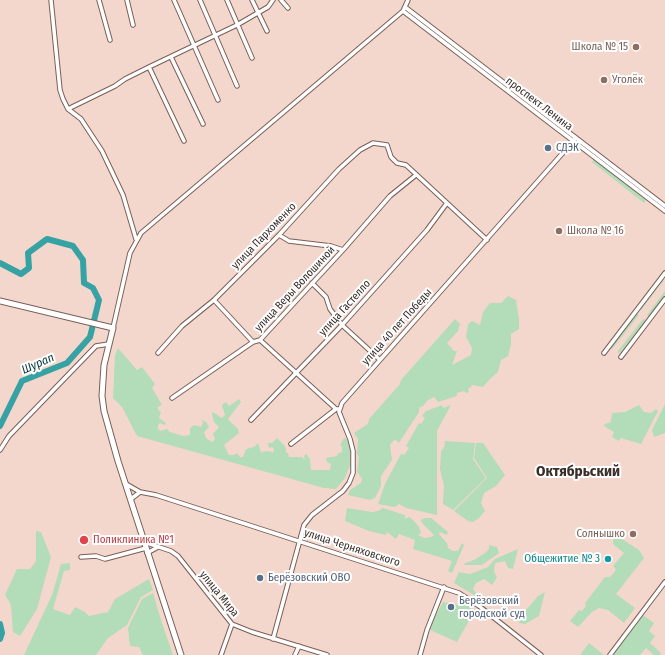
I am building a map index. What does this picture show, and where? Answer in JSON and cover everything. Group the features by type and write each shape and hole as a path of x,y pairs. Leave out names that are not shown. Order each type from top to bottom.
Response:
{"main road":[{"path":"0,301 112,328 104,365 102,396 110,436 180,655"}],"street":[{"path":"51,0 60,90 68,109 81,119 102,152 123,195 136,240"},
{"path":"99,0 110,40"},
{"path":"127,0 133,25"},
{"path":"174,0 218,100"},
{"path":"200,0 237,86"},
{"path":"227,0 252,58"},
{"path":"252,0 267,31"},
{"path":"68,109 115,86 125,79 149,67 237,25 268,7 273,0"},
{"path":"281,0 288,8"},
{"path":"112,328 130,253 136,240 149,226 404,9 408,0"},
{"name":"проспект Ленина","path":"404,9 574,139 665,211"},
{"path":"171,57 203,124"},
{"path":"149,67 184,141"},
{"name":"проспект Ленина","path":"574,139 665,206"},
{"name":"улица 40 лет Победы","path":"291,444 337,409 487,240 574,139"},
{"name":"улица Пархоменко","path":"158,353 182,326 214,300 360,150 373,143 387,145 391,157 398,163 406,165 416,175"},
{"path":"416,175 487,240"},
{"name":"улица Веры Волошиной","path":"172,398 253,342 260,340 343,250 390,196 416,175"},
{"name":"улица Гастелло","path":"251,420 342,325 427,230 447,203"},
{"path":"278,235 289,241 331,246 343,250"},
{"path":"604,353 665,273"},
{"path":"312,283 326,297 330,309 342,325 379,360"},
{"path":"621,357 665,299"},
{"path":"214,300 253,342"},
{"path":"260,340 296,374 337,409 350,438 353,451 353,473 349,483 343,491 304,525 273,638"},
{"path":"0,450 9,436 96,346 109,344"},
{"name":"улица Черняховского","path":"126,484 140,492 156,495 444,587 468,598 541,655"},
{"path":"131,499 140,492"},
{"name":"улица Мира","path":"144,542 160,547 178,556 232,624 327,655"},
{"path":"80,558 96,556 105,559 160,547"},
{"path":"610,655 665,582"},
{"path":"420,655 427,630 444,587"},
{"path":"221,655 221,649 232,624"},
{"path":"295,655 299,646"}],"green space":[{"path":"594,159 646,200 644,203 592,162"},
{"path":"664,275 664,280 641,310 638,308"},
{"path":"665,291 665,295 649,317 647,315"},
{"path":"508,296 516,300 519,329 511,334 511,344 508,356 501,360 498,372 483,387 473,385 468,389 469,392 466,393 464,391 457,393 457,396 438,402 434,397 428,400 419,408 419,412 399,443 396,440 390,445 392,460 381,476 381,486 375,498 370,500 348,495 350,490 361,483 362,479 357,471 359,457 357,454 358,439 354,433 368,424 369,419 400,384 401,380 455,319 460,324 458,331 447,343 454,351 457,351 452,365 471,355 472,348 466,337 468,324 472,321 480,325 483,312 490,303 501,303"},
{"path":"636,313 639,315 612,349 609,347"},
{"path":"643,319 646,320 619,354 618,351"},
{"path":"118,348 137,370 142,367 155,384 152,388 162,405 158,407 158,410 161,412 159,418 166,423 165,425 160,423 158,425 158,429 160,431 167,429 170,432 183,436 190,435 190,428 194,425 201,427 203,423 202,420 206,422 209,427 204,432 206,438 212,442 215,439 213,434 219,427 214,422 213,412 222,418 225,415 222,405 226,402 229,406 239,399 241,402 228,419 238,429 239,433 224,445 229,455 234,455 237,453 240,457 243,457 246,449 254,447 258,443 261,452 269,451 273,453 274,449 272,447 269,448 268,443 272,443 277,438 285,446 285,452 288,453 289,457 302,457 305,460 304,456 306,454 310,459 311,470 330,470 331,464 327,462 326,458 337,456 338,453 342,452 342,447 340,445 344,438 347,439 350,450 350,465 345,478 336,489 324,488 137,436 122,407 113,398 115,355"},
{"path":"665,404 665,433 654,437 652,430"},
{"path":"442,405 443,408 451,405 437,431 437,515 406,508 399,504 395,507 378,504 385,484 401,454 404,455 409,448 406,446 419,423 421,424 425,418 422,416 426,411"},
{"path":"639,405 644,412 651,413 656,409 658,411 641,444 621,438 619,441 612,437 614,432 604,426 605,424 611,422 612,413 625,412"},
{"path":"445,441 475,443 473,459 486,478 453,510 443,504 444,486 440,469 441,451 444,448"},
{"path":"476,443 483,443 505,475 496,486 484,493 481,503 485,511 473,522 468,521 454,511 487,478 474,458"},
{"path":"347,508 372,512 383,508 405,515 405,519 409,517 419,527 421,533 418,535 424,538 434,535 422,523 421,520 431,518 448,532 447,535 440,532 439,534 447,543 448,548 453,551 458,551 462,543 464,545 452,573 448,571 452,561 413,549 415,540 399,534 396,539 387,532 386,535 369,531 345,521"},
{"path":"36,531 41,532 51,557 37,609 20,636 13,632 11,605 5,595 17,569 30,569 36,561"},
{"path":"614,534 639,550 644,558 616,594 635,608 624,623 608,610 599,608 592,612 578,627 570,621 579,610 582,611 586,606 585,603 605,577 610,577 616,570 613,566 624,553 613,544"},
{"path":"489,545 497,547 499,553 482,565 464,565 465,563 474,560 485,553 489,549"},
{"path":"518,549 513,569 508,568 505,561 495,563 494,572 497,577 492,585 484,579 476,583 473,589 479,598 454,583 459,572 470,574 488,567 495,559"},
{"path":"70,563 70,570 64,571 53,609 70,615 75,607 85,612 89,616 108,612 115,599 149,579 153,590 141,597 127,625 108,638 96,655 24,655 52,595 61,564"},
{"path":"545,592 539,616 525,624 519,623 520,617 538,596"},
{"path":"153,593 173,655 143,655 139,647 130,646 128,628 142,599"},
{"path":"443,602 459,605 462,602 475,610 457,642 428,629"},
{"path":"643,615 654,623 649,631 655,636 650,643 661,653 660,655 654,655 646,648 640,655 612,655"},
{"path":"589,643 604,655 580,655"}],"waterway":[{"name":"Шурап","path":"0,263 21,274 29,268 28,253 47,239 73,246 83,260 84,283 93,288 99,300 90,337 67,363 22,381 0,426"},
{"name":"Шурап","path":"0,624 2,633 0,639"}],"place":[{"name":"Школа № 15","path":"636,47"},
{"name":"Уголёк","path":"604,80"},
{"name":"СДЭК","path":"548,148"},
{"name":"Школа № 16","path":"559,231"},
{"name":"Солнышко","path":"633,534"},
{"name":"Поликлиника №1","path":"84,540"},
{"name":"Общежитие № 3","path":"608,559"},
{"name":"Берёзовский ОВО","path":"260,578"},
{"name":"Берёзовский городской суд","path":"451,607"}],"district":[{"name":"Октябрьский","path":"578,472"}]}
